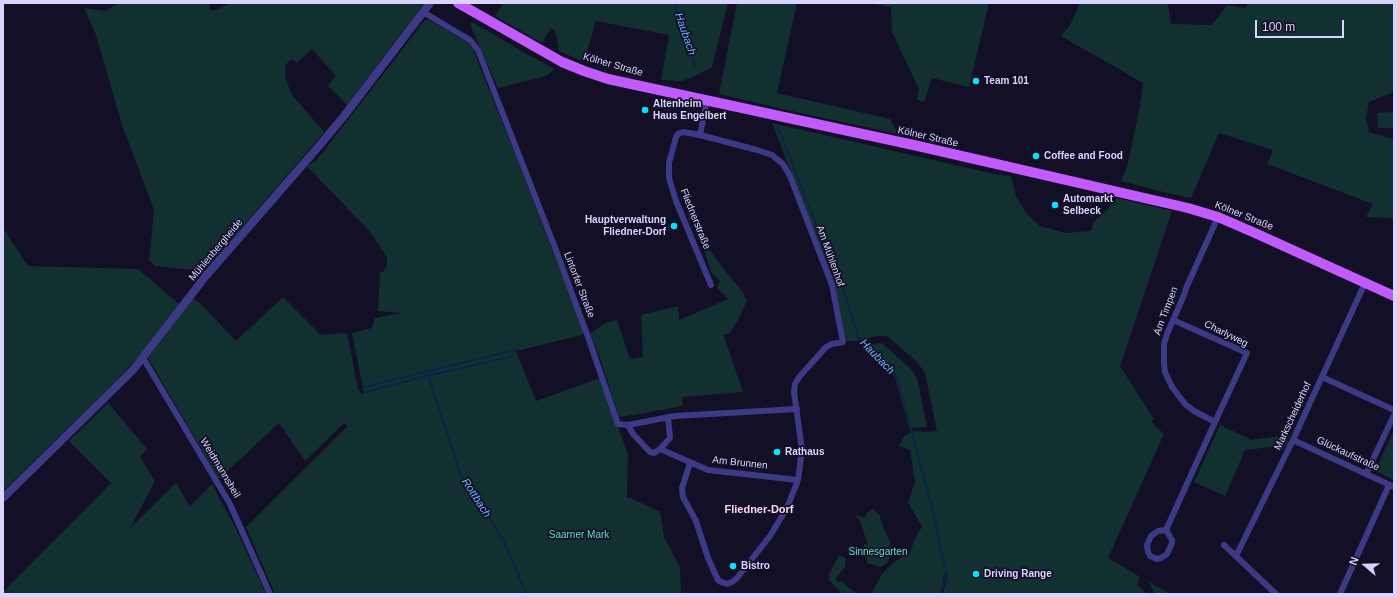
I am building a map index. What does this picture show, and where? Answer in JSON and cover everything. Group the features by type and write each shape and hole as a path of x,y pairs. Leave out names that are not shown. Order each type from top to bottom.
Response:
{"main road":[{"name":"Kölner Straße","path":"458,3 562,62 608,79 1188,208 1218,217 1394,296"}],"street":[{"name":"Mühlenbergheide","path":"3,498 133,370 205,277 344,116 430,3"},
{"name":"Lintorfer Straße","path":"423,12 470,40 478,50 562,266 618,424 628,424"},
{"path":"700,135 707,100"},
{"name":"Fliednerstraße","path":"700,135 683,132 678,134 669,163 669,178 676,201 711,285"},
{"name":"Am Mühlenhof","path":"690,463 682,488 683,497 696,521 708,558 718,580 724,584 732,582 751,561 770,536 787,508 798,480 802,450 794,392 795,384 800,376 826,347 843,342 832,285 790,176 783,164 772,155 758,150 700,135"},
{"name":"Am Timpen","path":"1215,422 1194,411 1185,404 1175,392 1168,379 1164,363 1164,344 1184,296 1186,286 1218,217"},
{"name":"Markscheiderhof","path":"1236,556 1293,440 1365,283"},
{"name":"Charlyweg","path":"1173,320 1247,353 1215,422"},
{"name":"Weidmannsheil","path":"143,358 230,504 270,594"},
{"path":"1322,377 1394,410"},
{"path":"628,424 668,417 797,409"},
{"path":"1366,474 1394,415"},
{"path":"660,449 670,438 668,417"},
{"path":"1166,530 1215,422"},
{"name":"Am Brunnen","path":"628,424 633,434 650,452 654,453 660,449 708,470 798,480"},
{"name":"Glückaufstraße","path":"1293,440 1392,486"},
{"path":"1340,594 1392,486"},
{"path":"1166,530 1172,540 1167,554 1162,558 1157,559 1150,556 1147,545 1151,536 1158,531 1166,530"},
{"path":"1224,545 1276,594"}],"green space":[{"path":"119,3 210,3 209,10 216,10 230,3 424,3 347,105 328,86 336,76 312,49 297,63 292,59 285,65 285,77 292,95 324,132 208,267 202,271 155,266 149,260 154,210 122,125 96,35 84,8 105,11"},
{"path":"503,3 728,3 712,67 682,81 661,80 669,35 596,21 584,62 559,51 555,30 551,28 542,43 495,16"},
{"path":"737,3 797,3 777,93 890,119 898,134 719,94"},
{"path":"874,3 989,3 969,87 932,78 925,100 923,102 917,99 919,89 892,32 891,7"},
{"path":"1080,3 1168,3 1171,24 1212,25 1227,5 1246,8 1248,3 1394,3 1394,92 1369,102 1366,119 1369,130 1368,132 1394,139 1394,218 1366,217 1373,204 1267,164 1273,150 1219,133 1191,198 1121,181 1127,167 1139,111 1143,83 1061,36 1070,25"},
{"name":"Saarner Mark","path":"425,20 429,20 467,42 472,47 583,330 582,335 516,351 536,401 600,378 628,454 627,498 631,498 660,512 664,537 680,567 681,594 275,594 246,527 348,426 344,423 305,461 279,423 219,479 148,358 193,298 200,303 236,341 283,297 321,335 347,333 358,389 362,394 364,393 352,333 372,328 375,318 402,313 378,311 380,272 383,272 387,265 387,257 370,232 307,166 316,161"},
{"path":"472,22 555,69 546,76 498,88 470,24"},
{"path":"1394,112 1394,128 1378,128 1377,113"},
{"path":"772,123 994,174 1011,176 1016,196 1026,213 1040,226 1066,233 1091,231 1094,222 1117,198 1172,211 1120,366 1154,419 1151,422 1164,434 1108,558 1140,577 1137,584 1147,594 943,594 948,572 944,575 940,594 871,594 882,574 893,563 910,552 917,534 922,527 908,502 915,482 910,450 899,446 904,436 914,431 937,431 925,373 917,362 887,336 877,336 857,341 846,341 833,279"},
{"path":"3,228 28,266 138,269 179,304 139,356 114,383 3,491"},
{"path":"700,237 743,292 747,301 729,334 723,334 743,392 683,397 682,406 619,417 599,355 590,334 605,323 617,320 630,359 643,357 641,315 678,306 679,320 728,299 717,288 720,281 711,272"},
{"path":"882,343 911,369 917,378 927,427 909,428 895,377 862,346"},
{"path":"108,403 147,449 140,457 155,481 130,528 176,483 190,506 212,484 236,529 266,594 3,594 3,592 111,483 69,441"},
{"path":"1220,425 1250,440 1290,435 1283,450 1280,446 1245,450 1225,496 1194,482"},
{"path":"1394,430 1394,480 1375,471"},
{"name":"Sinnesgarten","path":"872,509 879,514 890,541 890,558 887,563 881,567 867,563 867,558 862,555 864,544 868,545 859,519 856,517 857,515 864,518"},
{"path":"839,555 846,558 845,567 835,579 839,583 841,581 857,594 842,594 829,580 829,574"},
{"path":"1149,582 1171,594 1155,594"}],"waterway":[{"name":"Haubach","path":"674,3 695,66"},
{"name":"Haubach","path":"778,127 843,288 859,339 897,377 932,508 946,573 941,594"},
{"path":"364,387 519,349"},
{"path":"366,392 513,356"},
{"name":"Rottbach","path":"428,375 461,476 504,541 526,594"}],"place":[{"name":"Team 101","path":"976,81"},
{"name":"Altenheim Haus Engelbert","path":"645,110"},
{"name":"Coffee and Food","path":"1036,156"},
{"name":"Automarkt Selbeck","path":"1055,205"},
{"name":"Hauptverwaltung Fliedner-Dorf","path":"674,226"},
{"name":"Rathaus","path":"777,452"},
{"name":"Bistro","path":"733,566"},
{"name":"Driving Range","path":"976,574"}],"district":[{"name":"Fliedner-Dorf","path":"759,510"}]}
